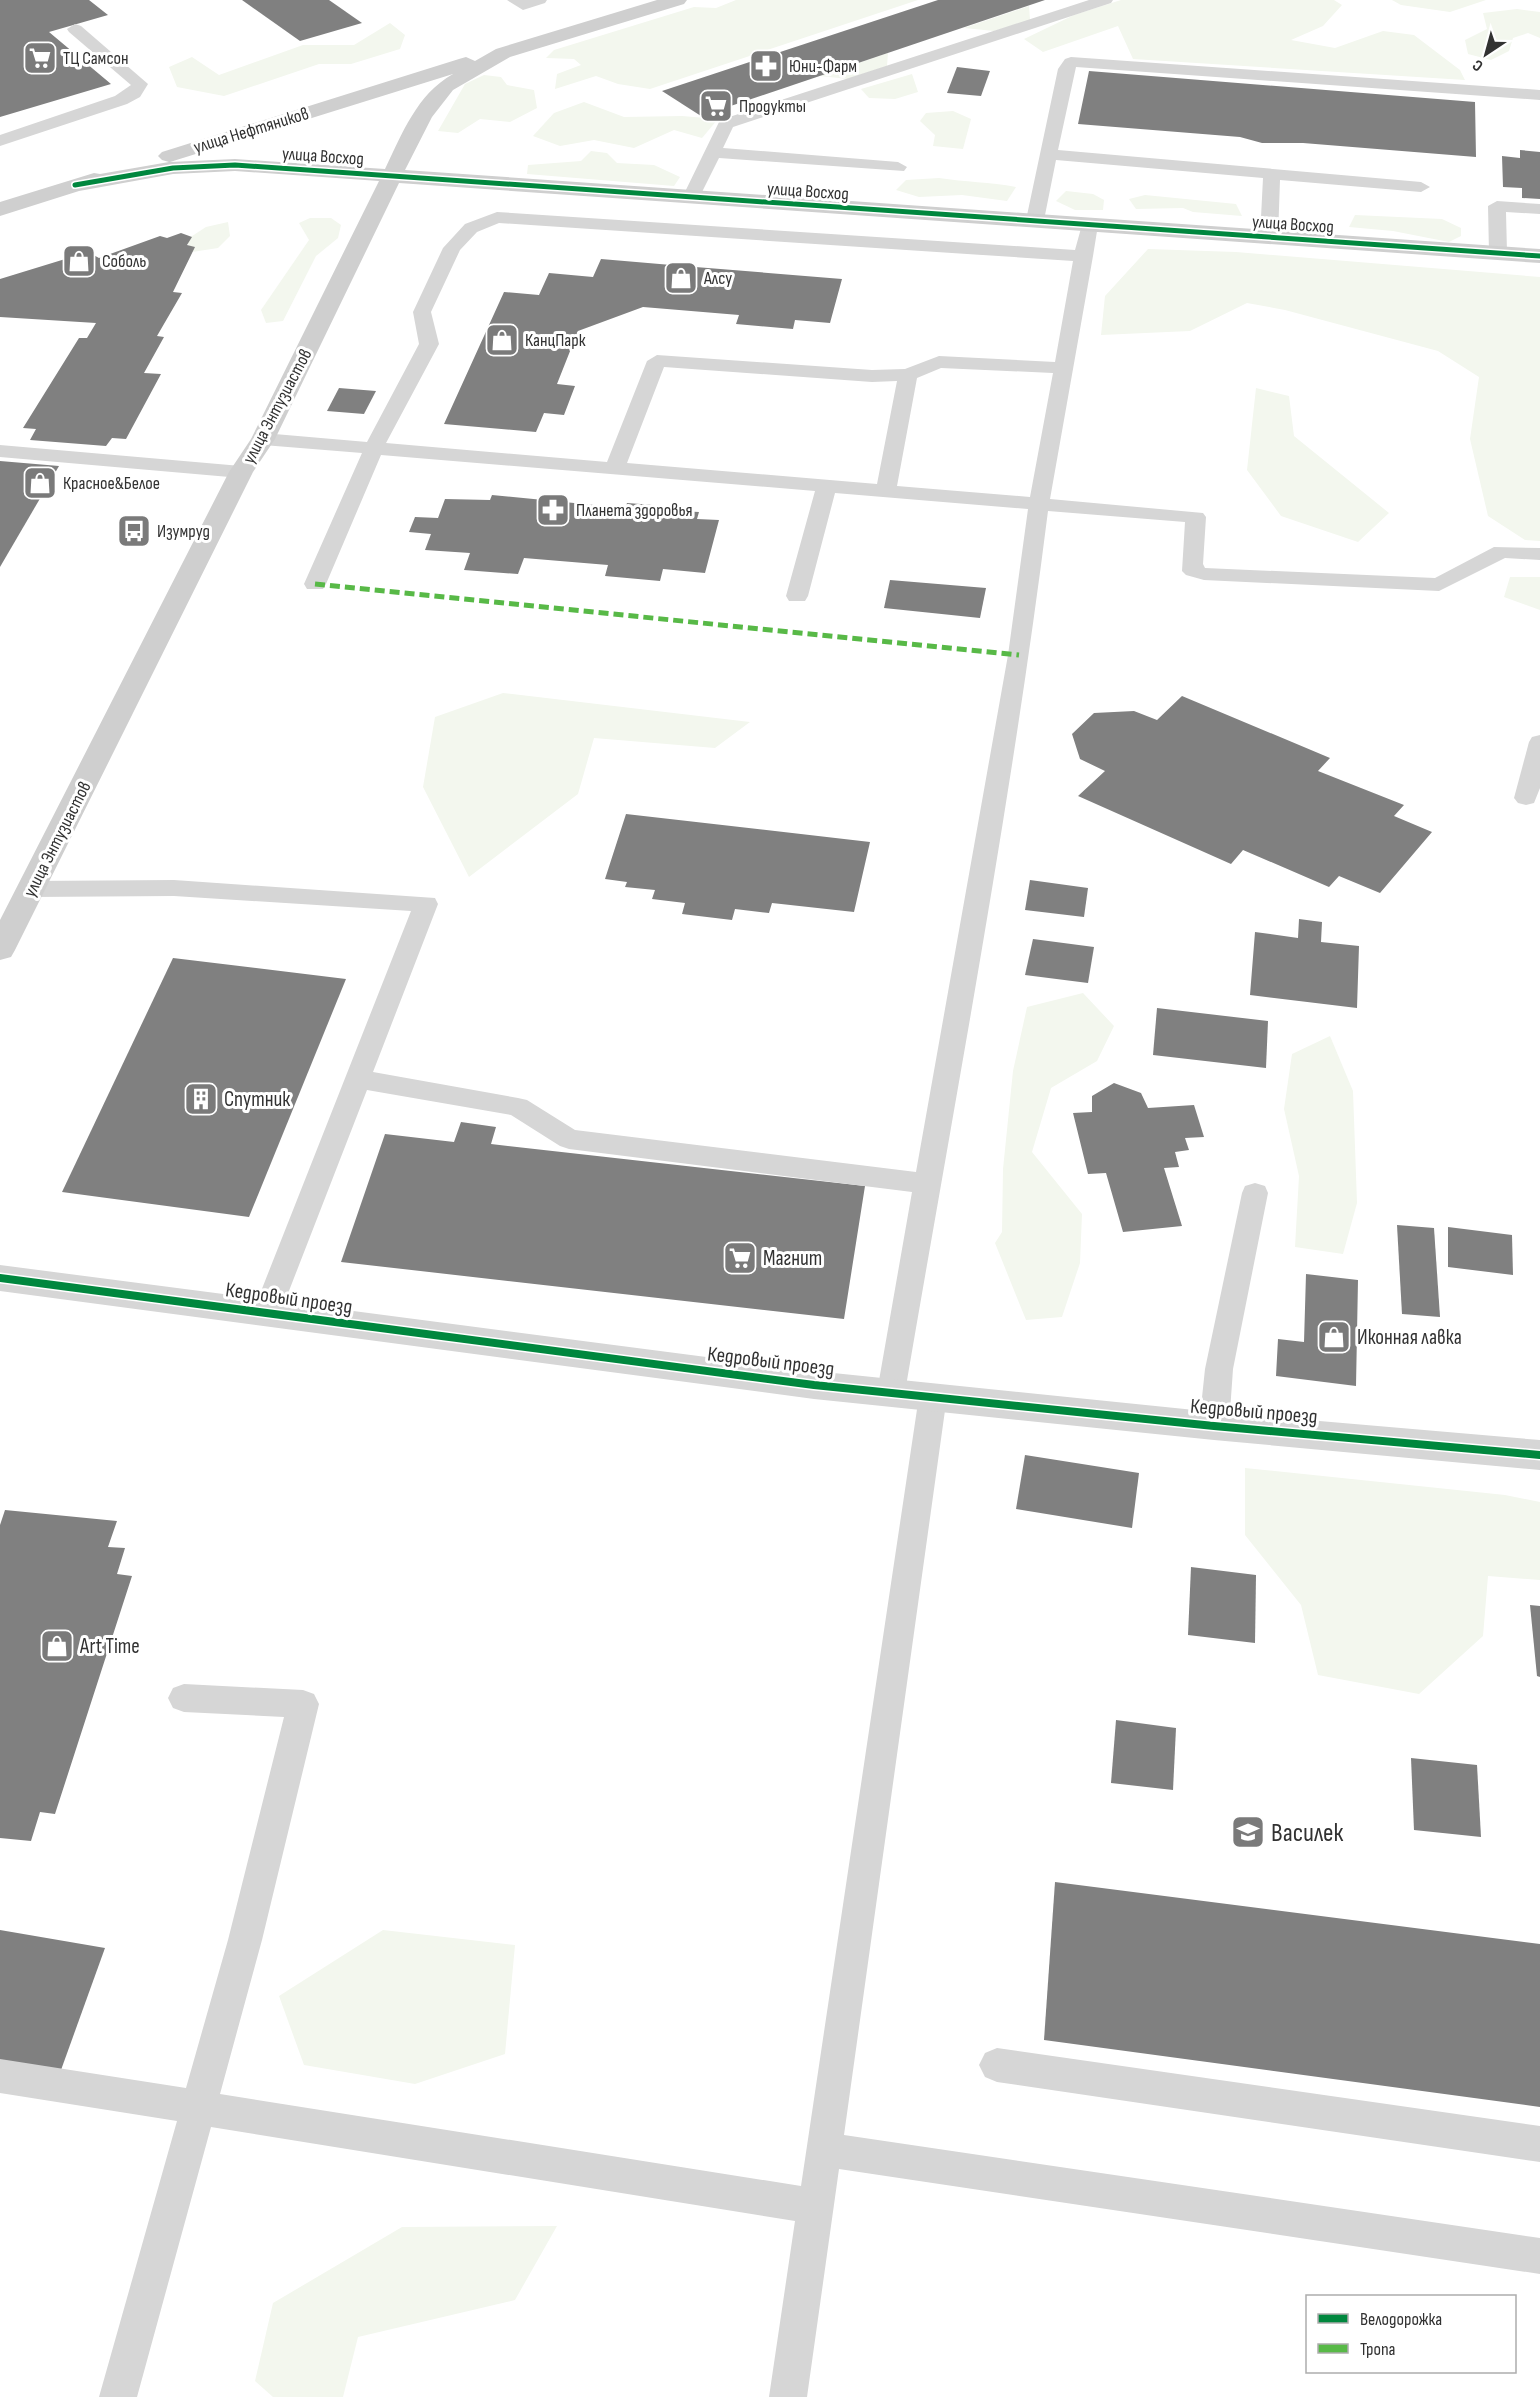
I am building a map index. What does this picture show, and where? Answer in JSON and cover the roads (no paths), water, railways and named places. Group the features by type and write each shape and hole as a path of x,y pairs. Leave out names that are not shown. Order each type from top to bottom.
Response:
{"street":[{"name":"улица Энтузиастов","path":"0,950 242,472 263,439 422,115 446,86 503,53 677,0"},
{"name":"улица Нефтяников","path":"0,209 503,53"},
{"name":"улица Восход","path":"75,185 173,168 235,165 1540,256"},
{"name":"Кедровый проезд","path":"0,1278 814,1385 1214,1426 1540,1455"}],"lane":[{"path":"515,0 523,5 539,0"},
{"path":"691,198 723,128 734,120 1105,0"},
{"path":"0,141 121,100 134,93 140,84 75,29"},
{"path":"1035,220 1065,69 1071,62 1540,95"},
{"path":"712,152 898,167"},
{"path":"1049,154 1421,187"},
{"path":"1269,237 1272,174"},
{"path":"1498,253 1497,206 1540,209"},
{"path":"315,584 374,448 429,344 422,312 452,248 471,228 497,217 1084,256"},
{"path":"891,1392 929,1184 1019,655 1040,504 1089,225"},
{"path":"615,468 657,361 872,376 908,375 939,362 1064,368"},
{"path":"886,491 908,375"},
{"path":"263,439 1196,517 1192,564 1193,571 1204,574 1439,585 1501,552 1540,554"},
{"path":"0,451 242,472"},
{"path":"797,596 827,486"},
{"path":"1526,798 1540,742"},
{"path":"32,889 174,888 426,903 266,1314"},
{"path":"358,1079 518,1107 569,1139 929,1184"},
{"path":"1214,1426 1219,1369 1256,1193"},
{"path":"788,2397 822,2149 933,1396"},
{"path":"118,2397 246,1940 303,1704 184,1698"},
{"path":"997,2065 1540,2144"},
{"path":"0,2076 814,2206"},
{"path":"822,2149 1540,2256"}],"place":[{"name":"ТЦ Самсон","path":"40,58"},
{"name":"Юни-Фарм","path":"766,66"},
{"name":"Продукты","path":"716,106"},
{"name":"Соболь","path":"79,261"},
{"name":"Алсу","path":"681,278"},
{"name":"КанцПарк","path":"502,340"},
{"name":"Красное&Белое","path":"40,483"},
{"name":"Планета здоровья","path":"553,510"},
{"name":"Изумруд","path":"134,531"},
{"name":"Спутник","path":"201,1099"},
{"name":"Магнит","path":"740,1258"},
{"name":"Иконная лавка","path":"1334,1337"},
{"name":"Art Time","path":"57,1646"},
{"name":"Василек","path":"1248,1832"}]}
